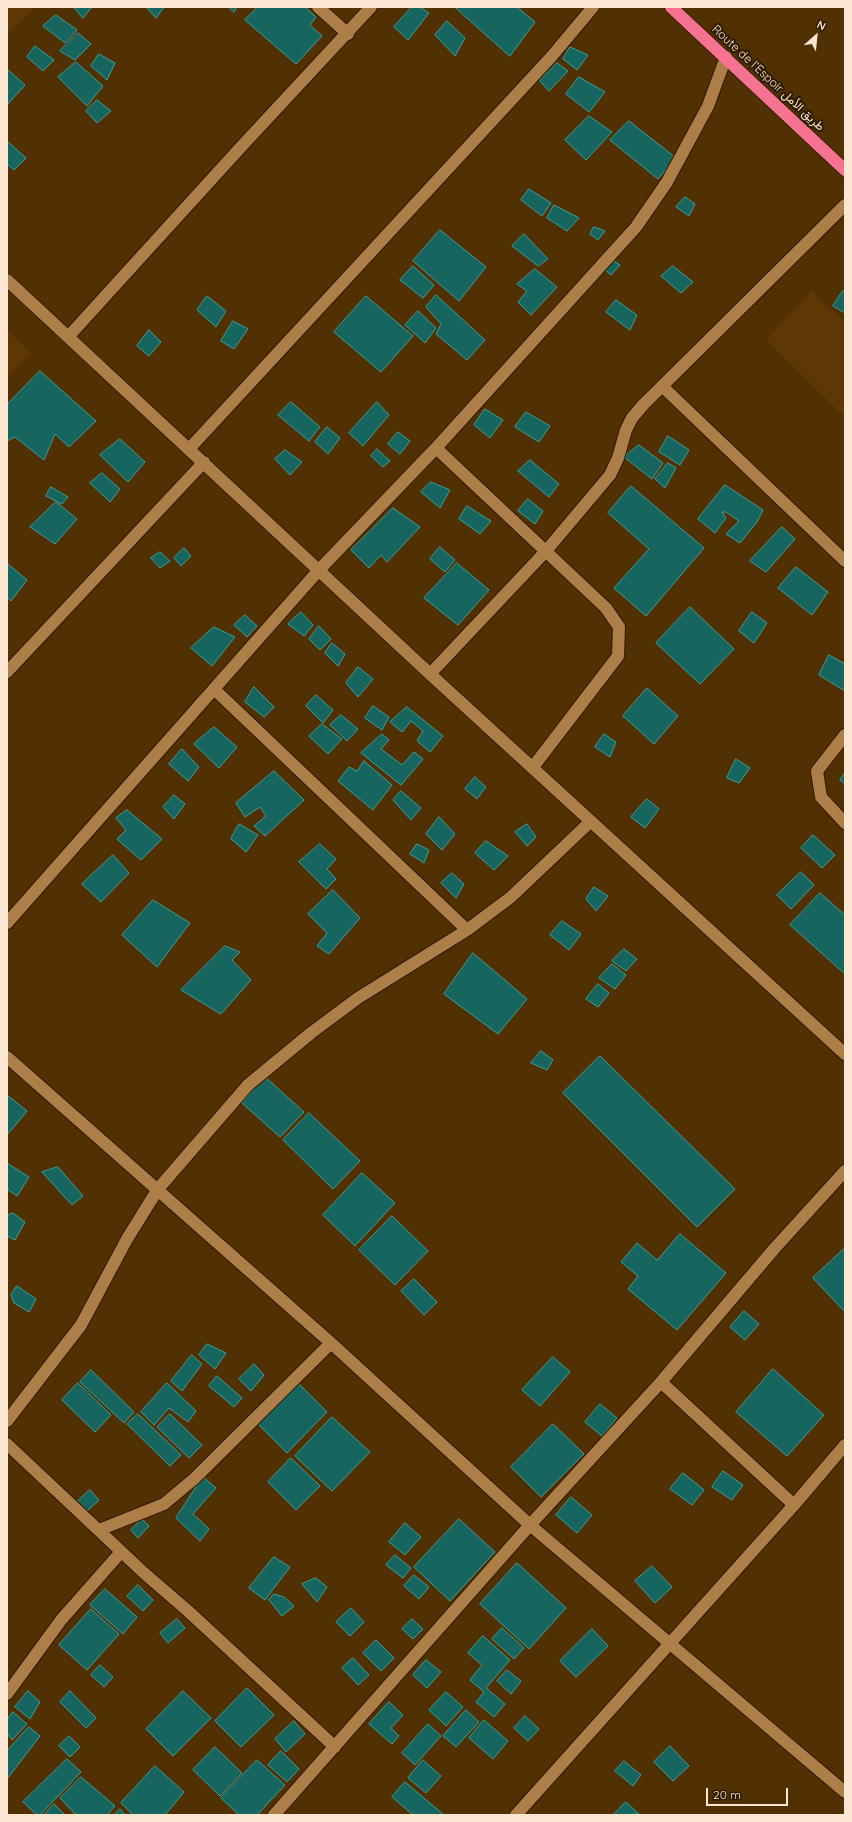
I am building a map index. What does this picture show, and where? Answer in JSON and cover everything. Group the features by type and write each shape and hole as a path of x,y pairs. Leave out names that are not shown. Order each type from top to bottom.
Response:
{"highway":[{"name":"Route de l’Espoir طريق الأمل","path":"671,7 845,170"}],"street":[{"path":"318,7 348,34"},
{"path":"68,337 240,148 372,7"},
{"path":"189,449 552,56 593,7"},
{"path":"7,923 319,570 436,448 636,226 667,182 708,106 726,57"},
{"path":"430,674 546,551 610,475 616,462 626,430 632,418 662,386 845,205"},
{"path":"7,280 430,674 845,1054"},
{"path":"662,386 845,561"},
{"path":"436,448 606,608 619,626 618,656 533,767"},
{"path":"7,672 204,462"},
{"path":"214,689 467,930"},
{"path":"845,735 817,772 821,797 845,823"},
{"path":"7,1421 81,1325 127,1239 158,1189 248,1085 311,1033 358,998 467,930 511,897 591,821"},
{"path":"7,1057 158,1189 530,1525 845,1792"},
{"path":"274,1815 530,1525 661,1382 774,1249 845,1171"},
{"path":"99,1530 164,1504 195,1478 331,1344"},
{"path":"661,1382 794,1505"},
{"path":"7,1444 121,1552 188,1611 335,1747"},
{"path":"516,1815 670,1645 845,1445"},
{"path":"7,1694 61,1620 121,1552"}],"shaded area":[{"path":"7,7 36,7 7,34"},
{"path":"811,291 845,322 845,417 766,340"},
{"path":"7,330 31,353 7,378"}],"building":[{"path":"74,7 92,7 83,18"},
{"path":"147,7 164,7 156,18"},
{"path":"229,7 237,7 234,12"},
{"path":"258,7 305,7 316,17 310,25 322,36 296,64 245,20"},
{"path":"412,7 420,7 429,13 408,40 394,27"},
{"path":"455,7 517,7 535,22 510,56"},
{"path":"56,15 77,30 65,43 43,26"},
{"path":"447,21 465,38 455,56 435,35"},
{"path":"78,33 91,44 75,60 60,51"},
{"path":"35,46 54,60 43,71 27,57"},
{"path":"570,47 588,55 577,70 563,59"},
{"path":"99,54 115,63 107,80 91,66"},
{"path":"76,62 103,86 87,106 58,77"},
{"path":"557,63 568,71 549,91 540,81"},
{"path":"7,69 25,85 7,105"},
{"path":"579,77 605,92 589,112 566,94"},
{"path":"97,100 111,111 97,123 86,111"},
{"path":"589,116 612,132 586,160 565,140"},
{"path":"629,121 676,158 658,179 610,140"},
{"path":"7,141 26,158 14,170 7,164"},
{"path":"529,189 551,203 542,216 521,200"},
{"path":"685,197 695,204 689,216 676,207"},
{"path":"554,205 579,218 567,231 547,218"},
{"path":"594,227 605,231 598,240 590,234"},
{"path":"440,230 486,267 459,301 413,261"},
{"path":"524,234 548,259 538,266 512,246"},
{"path":"612,260 620,265 611,275 604,269"},
{"path":"413,266 434,285 423,298 400,280"},
{"path":"673,266 693,282 681,293 661,276"},
{"path":"535,269 557,287 531,315 518,302 527,291 517,284"},
{"path":"843,291 845,292 845,313 833,306"},
{"path":"436,295 485,340 467,360 436,334 441,324 426,307"},
{"path":"207,296 226,311 216,327 197,310"},
{"path":"366,296 413,336 381,372 334,332"},
{"path":"616,300 637,315 630,330 606,312"},
{"path":"418,311 436,328 425,343 405,325"},
{"path":"233,321 248,329 234,349 221,341"},
{"path":"149,330 161,342 149,356 137,346"},
{"path":"40,371 96,421 69,447 55,434 44,460 15,437 7,441 7,405"},
{"path":"291,402 320,427 309,441 278,415"},
{"path":"377,402 389,415 363,446 349,433"},
{"path":"485,409 503,420 490,438 474,425"},
{"path":"526,412 550,426 539,442 515,427"},
{"path":"327,427 340,438 328,454 315,442"},
{"path":"398,432 410,441 400,454 388,444"},
{"path":"668,436 689,450 680,465 659,452"},
{"path":"120,439 145,462 128,482 100,455"},
{"path":"639,445 663,463 652,479 624,457"},
{"path":"377,449 390,461 383,467 371,456"},
{"path":"285,450 302,462 290,475 275,459"},
{"path":"530,460 559,484 549,497 518,471"},
{"path":"668,463 676,468 665,488 655,479"},
{"path":"102,473 120,489 110,502 90,483"},
{"path":"431,482 450,490 440,508 421,492"},
{"path":"725,485 763,510 757,522 740,543 726,534 739,521 726,512 722,512 726,518 715,533 698,519"},
{"path":"631,486 704,548 646,616 614,588 649,549 608,513"},
{"path":"51,487 68,497 62,504 46,496"},
{"path":"528,499 543,511 535,524 518,511"},
{"path":"56,502 77,519 55,544 30,527"},
{"path":"467,506 491,521 480,534 459,519"},
{"path":"393,508 420,527 387,562 381,555 369,568 351,550"},
{"path":"782,527 795,539 766,572 750,561"},
{"path":"440,547 455,560 445,572 430,559"},
{"path":"184,548 191,556 181,566 174,558"},
{"path":"160,552 170,561 160,568 151,558"},
{"path":"457,563 489,590 458,625 424,598"},
{"path":"8,564 27,580 11,601 7,597"},
{"path":"796,567 828,592 812,615 778,588"},
{"path":"690,607 734,649 700,684 656,643"},
{"path":"301,612 313,625 304,636 288,624"},
{"path":"752,612 767,623 754,643 739,631"},
{"path":"245,615 257,626 247,637 234,625"},
{"path":"319,626 331,639 320,650 309,639"},
{"path":"214,627 235,637 212,666 191,648"},
{"path":"332,643 345,654 338,666 325,653"},
{"path":"829,655 845,664 845,691 819,675"},
{"path":"358,667 373,679 358,697 346,683"},
{"path":"254,687 274,707 264,717 245,702"},
{"path":"647,688 678,716 654,744 623,716"},
{"path":"316,695 333,710 323,723 306,706"},
{"path":"373,706 389,717 382,730 365,718"},
{"path":"407,707 443,736 430,752 417,741 423,731 411,721 402,732 390,722"},
{"path":"341,715 358,729 347,741 330,725"},
{"path":"322,724 342,739 328,754 309,736"},
{"path":"214,727 237,747 219,768 194,744"},
{"path":"382,734 389,740 381,749 402,765 414,752 423,759 401,785 361,753"},
{"path":"604,734 616,742 610,757 595,747"},
{"path":"182,749 199,767 188,781 169,764"},
{"path":"736,759 750,768 739,783 727,778"},
{"path":"364,761 392,785 373,810 338,781 349,767 357,771"},
{"path":"274,771 304,800 265,836 254,826 266,816 260,807 245,817 236,803"},
{"path":"845,773 845,784 840,780"},
{"path":"475,777 486,787 477,799 465,789"},
{"path":"401,791 421,808 411,820 393,800"},
{"path":"174,795 185,804 174,819 163,807"},
{"path":"647,799 659,809 645,828 631,817"},
{"path":"127,810 162,839 141,860 117,839 126,830 116,818"},
{"path":"439,817 455,834 442,850 426,834"},
{"path":"239,824 258,835 246,852 231,839"},
{"path":"527,824 536,837 527,846 515,832"},
{"path":"813,835 835,855 822,868 801,848"},
{"path":"486,841 508,856 494,870 475,853"},
{"path":"320,844 336,859 327,869 336,879 326,889 299,862"},
{"path":"417,844 429,850 424,863 410,854"},
{"path":"113,855 129,873 101,902 82,884"},
{"path":"801,872 814,885 791,909 777,895"},
{"path":"452,873 464,884 456,898 441,883"},
{"path":"594,887 608,896 596,911 586,899"},
{"path":"333,890 360,918 329,954 317,946 327,933 308,914"},
{"path":"820,893 845,915 845,974 790,925"},
{"path":"153,900 190,923 157,967 122,935"},
{"path":"562,921 581,934 569,950 550,935"},
{"path":"225,946 240,952 232,960 251,980 221,1014 181,990"},
{"path":"624,949 637,959 626,971 612,961"},
{"path":"473,953 527,999 498,1034 444,994"},
{"path":"612,964 626,975 615,989 599,978"},
{"path":"598,984 609,993 598,1007 586,999"},
{"path":"541,1051 553,1060 547,1070 531,1063"},
{"path":"600,1056 735,1189 697,1227 563,1093"},
{"path":"265,1077 304,1112 280,1137 242,1103"},
{"path":"7,1095 27,1111 7,1135"},
{"path":"309,1113 360,1161 333,1189 283,1140"},
{"path":"7,1163 29,1177 17,1196 7,1189"},
{"path":"58,1167 83,1196 72,1205 42,1172"},
{"path":"362,1173 395,1203 355,1246 323,1215"},
{"path":"13,1213 25,1222 15,1240 7,1236 7,1216"},
{"path":"392,1216 428,1251 395,1285 359,1250"},
{"path":"680,1234 726,1273 677,1330 628,1289 638,1276 621,1262 637,1243 657,1260"},
{"path":"845,1248 845,1312 813,1278"},
{"path":"414,1279 437,1302 424,1315 401,1291"},
{"path":"17,1286 36,1299 29,1312 14,1303 11,1295"},
{"path":"744,1311 759,1324 745,1340 730,1327"},
{"path":"207,1344 226,1353 215,1369 199,1355"},
{"path":"192,1355 202,1364 182,1391 171,1381"},
{"path":"553,1357 570,1372 540,1406 522,1390"},
{"path":"254,1364 264,1375 251,1391 239,1379"},
{"path":"773,1369 824,1415 787,1456 736,1412"},
{"path":"91,1370 134,1412 124,1423 80,1382"},
{"path":"217,1376 242,1398 234,1407 209,1386"},
{"path":"78,1383 111,1415 95,1432 62,1400"},
{"path":"167,1383 196,1411 188,1422 169,1408 154,1425 141,1412"},
{"path":"298,1383 327,1412 287,1453 258,1424"},
{"path":"600,1404 617,1418 602,1436 585,1422"},
{"path":"138,1414 181,1455 170,1466 127,1424"},
{"path":"170,1414 202,1445 189,1458 157,1427"},
{"path":"332,1417 370,1452 332,1491 295,1456"},
{"path":"553,1424 584,1454 541,1497 511,1467"},
{"path":"291,1458 320,1486 296,1510 268,1482"},
{"path":"723,1471 743,1485 732,1500 712,1487"},
{"path":"683,1473 704,1490 692,1505 670,1489"},
{"path":"203,1477 216,1488 193,1514 209,1529 200,1541 176,1518"},
{"path":"90,1490 99,1500 85,1513 76,1503"},
{"path":"571,1497 592,1515 577,1533 556,1515"},
{"path":"142,1519 149,1526 138,1538 131,1530"},
{"path":"459,1519 495,1552 450,1601 414,1567"},
{"path":"405,1523 421,1537 405,1555 389,1542"},
{"path":"395,1555 411,1568 403,1578 386,1565"},
{"path":"274,1557 290,1567 265,1600 249,1588"},
{"path":"517,1563 566,1608 529,1649 480,1604"},
{"path":"652,1566 672,1587 655,1603 635,1581"},
{"path":"414,1575 429,1587 419,1599 404,1586"},
{"path":"316,1578 327,1587 317,1602 302,1584"},
{"path":"138,1585 153,1600 143,1611 127,1596"},
{"path":"105,1589 137,1617 123,1634 90,1605"},
{"path":"274,1594 284,1597 294,1606 282,1616 269,1600"},
{"path":"351,1608 364,1622 350,1636 336,1622"},
{"path":"91,1609 119,1634 87,1670 59,1645"},
{"path":"177,1619 185,1628 168,1643 160,1633"},
{"path":"412,1619 423,1629 413,1639 402,1629"},
{"path":"502,1628 524,1648 514,1659 492,1639"},
{"path":"592,1629 608,1646 576,1677 560,1661"},
{"path":"483,1636 510,1660 486,1688 505,1704 494,1717 476,1702 484,1692 470,1680 482,1665 468,1653"},
{"path":"376,1640 394,1658 381,1671 363,1653"},
{"path":"353,1658 369,1675 358,1685 342,1668"},
{"path":"426,1660 441,1672 427,1688 413,1675"},
{"path":"100,1665 113,1677 104,1687 91,1675"},
{"path":"507,1670 521,1681 511,1694 497,1681"},
{"path":"247,1688 274,1715 241,1747 215,1721"},
{"path":"28,1691 40,1702 30,1719 15,1707"},
{"path":"70,1691 96,1718 86,1728 60,1702"},
{"path":"183,1691 211,1718 173,1756 146,1729"},
{"path":"446,1692 463,1707 446,1726 429,1710"},
{"path":"389,1702 403,1715 391,1728 399,1736 392,1744 369,1724"},
{"path":"466,1710 479,1722 456,1747 443,1736"},
{"path":"13,1712 27,1724 12,1740 7,1733 7,1720"},
{"path":"525,1716 539,1729 528,1741 514,1728"},
{"path":"484,1720 508,1741 493,1759 469,1738"},
{"path":"294,1721 305,1734 286,1752 275,1739"},
{"path":"428,1724 441,1736 415,1765 402,1753"},
{"path":"29,1727 40,1736 7,1779 7,1751"},
{"path":"69,1736 80,1747 70,1757 59,1746"},
{"path":"670,1746 689,1766 673,1781 654,1762"},
{"path":"215,1747 242,1773 220,1796 193,1770"},
{"path":"281,1751 299,1769 287,1782 268,1765"},
{"path":"67,1759 81,1772 40,1815 37,1815 23,1802"},
{"path":"257,1760 285,1785 257,1815 239,1815 221,1798"},
{"path":"423,1760 441,1776 426,1793 408,1778"},
{"path":"624,1761 641,1775 633,1786 615,1771"},
{"path":"155,1766 184,1792 165,1815 133,1815 121,1803"},
{"path":"81,1777 115,1806 107,1815 76,1815 60,1798"},
{"path":"405,1782 444,1815 413,1815 392,1797"},
{"path":"626,1802 639,1814 613,1815"},
{"path":"54,1804 65,1815 44,1815"},
{"path":"120,1809 125,1815 114,1815"}]}
